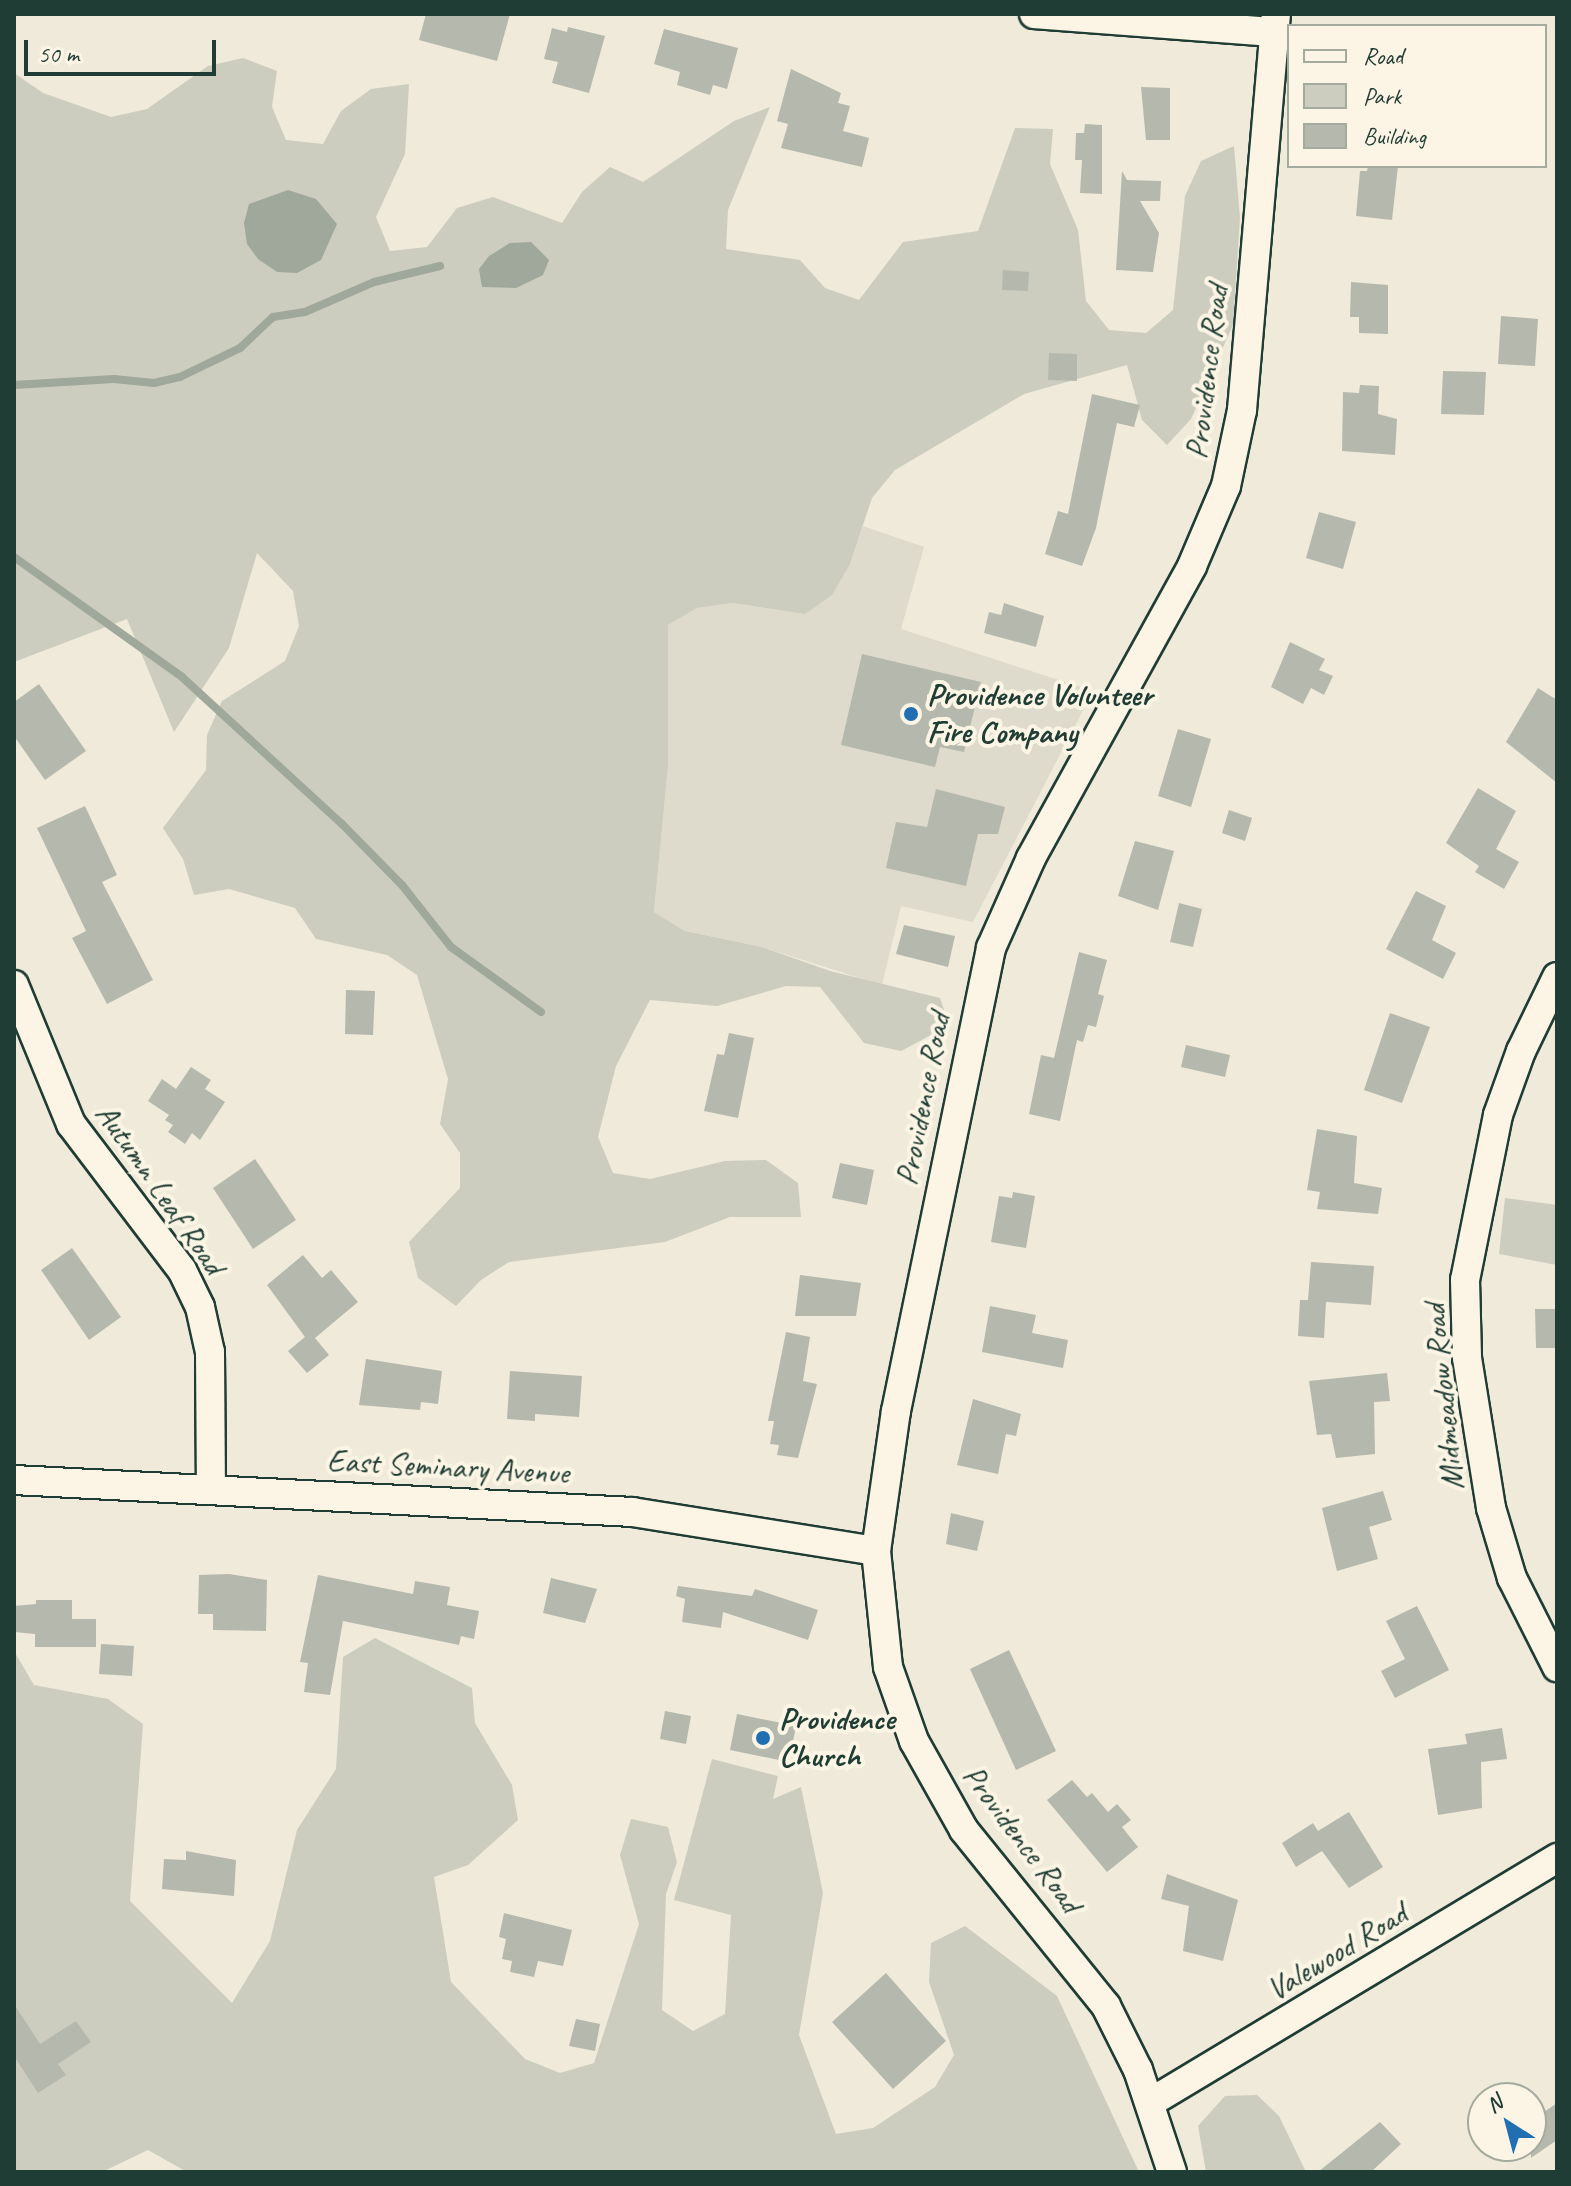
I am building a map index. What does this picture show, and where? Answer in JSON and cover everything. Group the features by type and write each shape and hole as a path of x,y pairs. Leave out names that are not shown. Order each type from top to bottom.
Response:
{"street":[{"path":"1034,14 1276,23"},
{"name":"Providence Road","path":"1172,2172 1151,2102 1126,2042 1094,1988 964,1830 914,1741 888,1667 876,1551 896,1411 991,948 1031,858 1192,566 1226,486 1242,410 1276,23"},
{"name":"Midmeadow Road","path":"1557,977 1521,1051 1498,1115 1477,1200 1465,1280 1467,1358 1491,1508 1512,1578 1557,1667"},
{"name":"Autumn Leaf Road","path":"14,985 71,1124 182,1270 200,1307 210,1352 211,1490"},
{"name":"East Seminary Avenue","path":"14,1480 632,1512 876,1551"},
{"name":"Valewood Road","path":"1151,2102 1557,1858"}],"shaded area":[{"path":"288,190 316,199 337,224 321,260 297,273 277,272 258,259 247,244 244,223 249,204"},
{"path":"531,242 549,260 543,275 516,288 482,287 479,269 489,256 510,243"},
{"path":"863,526 924,547 901,629 1093,691 973,922 901,906 882,985 762,947 685,931 654,912 668,766 668,625 697,608 733,603 805,614 850,564"}],"green space":[{"path":"243,58 277,71 272,107 286,140 323,144 341,111 371,89 409,84 405,154 376,217 390,251 427,247 457,208 493,197 562,223 582,192 610,167 643,182 734,121 770,107 728,210 726,249 800,260 825,288 859,300 903,242 978,231 1015,128 1053,129 1050,164 1078,230 1086,301 1109,330 1146,333 1173,310 1185,196 1201,161 1234,146 1240,218 1233,325 1191,419 1167,445 1142,420 1127,365 1024,394 895,470 872,498 850,564 832,595 805,614 733,603 697,608 668,625 668,766 654,912 685,931 762,947 830,971 940,998 945,1012 931,1035 901,1051 864,1043 820,987 786,986 717,1006 650,1000 616,1066 598,1137 613,1173 650,1179 725,1161 766,1160 798,1183 801,1217 730,1217 665,1242 509,1262 481,1280 456,1306 418,1278 409,1242 460,1188 460,1153 440,1124 448,1079 417,975 387,955 316,939 295,908 229,889 194,895 183,859 163,828 206,770 207,735 222,701 285,661 299,626 293,591 257,553 229,648 174,732 127,619 14,662 14,73 43,93 111,117 147,109 208,66"},
{"path":"1505,1198 1557,1205 1557,1265 1499,1254"},
{"path":"375,1638 472,1688 475,1723 512,1785 518,1820 468,1865 434,1877 451,1982 525,2059 560,2073 594,2063 639,1924 620,1855 631,1819 668,1827 677,1862 666,1894 662,2010 693,2031 725,2014 731,1915 674,1900 712,1759 778,1776 773,1799 801,1787 823,1893 799,2035 836,2134 873,2128 935,2087 954,2055 929,1982 931,1943 965,1926 1057,1996 1139,2172 187,2172 148,2150 102,2172 14,2172 14,1651 34,1685 108,1699 143,1724 130,1901 232,2003 270,1941 297,1830 336,1769 343,1657"},
{"path":"1257,2095 1279,2116 1306,2172 1206,2172 1198,2126 1225,2096"}],"building":[{"path":"426,14 510,14 497,61 419,40"},
{"path":"568,27 605,36 589,93 552,83 558,62 544,59 552,28 567,32"},
{"path":"664,29 738,48 727,89 713,85 710,95 677,85 680,72 654,64"},
{"path":"791,69 841,93 838,103 850,106 843,131 869,138 862,167 781,148 788,124 777,121"},
{"path":"1141,87 1170,88 1170,140 1146,140"},
{"path":"1085,124 1102,125 1102,194 1080,193 1082,160 1075,160 1076,133 1084,133"},
{"path":"1368,168 1398,168 1392,220 1356,216 1360,171 1367,171"},
{"path":"1122,171 1127,180 1161,181 1160,201 1140,201 1159,233 1153,272 1116,270"},
{"path":"1003,270 1029,272 1028,291 1002,290"},
{"path":"1351,282 1388,285 1388,334 1359,333 1359,317 1350,317"},
{"path":"1501,316 1538,319 1535,366 1498,364"},
{"path":"1049,353 1077,354 1077,381 1048,380"},
{"path":"1443,371 1486,372 1484,415 1441,414"},
{"path":"1360,385 1379,386 1378,414 1397,419 1395,455 1342,451 1343,392 1359,393"},
{"path":"1092,394 1140,405 1134,427 1117,423 1096,528 1082,566 1045,554 1058,511 1068,514"},
{"path":"1319,512 1356,522 1343,569 1306,558"},
{"path":"1004,603 1044,616 1036,647 984,633 989,612 1001,615"},
{"path":"1290,642 1325,659 1319,670 1333,676 1324,695 1311,688 1303,704 1271,687"},
{"name":"Providence Volunteer Fire Company","path":"862,654 981,682 964,752 940,747 935,767 841,745"},
{"path":"39,684 86,751 45,780 14,736 14,702"},
{"path":"1538,688 1557,700 1557,783 1506,742"},
{"path":"1178,729 1211,739 1191,807 1158,796"},
{"path":"1478,788 1516,811 1496,849 1519,862 1504,889 1475,872 1479,866 1446,843"},
{"path":"936,789 1005,807 998,834 978,834 966,886 886,868 896,822 927,827"},
{"path":"85,806 117,875 102,882 153,980 107,1004 72,938 86,931 37,828"},
{"path":"1229,810 1252,818 1245,841 1222,833"},
{"path":"1135,841 1174,851 1158,910 1118,896"},
{"path":"1416,891 1446,906 1432,940 1456,953 1443,979 1386,949"},
{"path":"1179,903 1202,909 1193,947 1170,942"},
{"path":"904,925 955,936 948,967 896,954"},
{"path":"1079,952 1107,960 1098,994 1104,996 1096,1027 1088,1025 1083,1042 1077,1040 1060,1121 1029,1114 1041,1055 1054,1058"},
{"path":"346,990 375,991 373,1035 345,1034"},
{"path":"1390,1013 1430,1027 1402,1103 1364,1090"},
{"path":"729,1033 754,1038 738,1118 704,1111 717,1054 724,1055"},
{"path":"1186,1045 1230,1055 1225,1077 1181,1067"},
{"path":"191,1067 211,1080 205,1089 225,1102 200,1140 192,1133 185,1144 168,1132 173,1125 165,1120 169,1115 148,1101 162,1079 176,1089"},
{"path":"1317,1129 1357,1136 1354,1183 1382,1188 1378,1214 1317,1209 1320,1192 1307,1190"},
{"path":"255,1159 296,1220 253,1249 213,1188"},
{"path":"840,1163 874,1170 867,1205 832,1198"},
{"path":"1013,1192 1035,1196 1026,1248 991,1242 999,1196 1012,1198"},
{"path":"72,1248 121,1317 89,1340 41,1270"},
{"path":"303,1255 322,1278 331,1270 358,1302 315,1338 329,1355 307,1373 288,1351 305,1337 267,1285"},
{"path":"1311,1262 1374,1266 1371,1305 1326,1302 1324,1338 1298,1336 1300,1300 1308,1300"},
{"path":"800,1275 861,1283 856,1316 795,1316"},
{"path":"990,1306 1036,1315 1032,1333 1068,1340 1063,1368 982,1352"},
{"path":"1535,1309 1557,1309 1557,1348 1536,1348"},
{"path":"786,1332 810,1337 803,1381 817,1384 798,1458 777,1455 779,1445 770,1444 774,1421 768,1421"},
{"path":"366,1359 442,1371 438,1404 421,1402 420,1410 359,1405"},
{"path":"510,1371 582,1376 579,1417 535,1414 535,1421 507,1419"},
{"path":"1387,1373 1390,1401 1374,1402 1375,1454 1336,1458 1331,1434 1317,1435 1309,1381"},
{"path":"973,1399 1021,1414 1016,1436 1006,1434 998,1474 957,1465"},
{"path":"1383,1491 1392,1520 1369,1527 1378,1559 1337,1571 1322,1508"},
{"path":"951,1513 984,1521 977,1551 946,1544"},
{"path":"229,1574 267,1580 266,1631 213,1630 213,1614 198,1614 199,1575"},
{"path":"318,1575 413,1594 415,1581 450,1587 447,1605 479,1611 474,1639 461,1636 459,1645 343,1621 330,1695 304,1692 308,1663 300,1662"},
{"path":"551,1578 597,1589 585,1623 543,1613"},
{"path":"678,1586 752,1596 755,1589 818,1610 808,1640 723,1612 721,1628 682,1622 685,1599 676,1596"},
{"path":"36,1600 72,1600 72,1619 96,1619 96,1647 35,1647 35,1634 14,1632 14,1606 36,1604"},
{"path":"1417,1606 1449,1670 1395,1698 1381,1671 1405,1659 1386,1621"},
{"path":"101,1644 134,1646 132,1676 99,1674"},
{"path":"1009,1650 1056,1751 1016,1770 970,1669"},
{"path":"665,1711 691,1716 686,1744 660,1739"},
{"name":"Providence Church","path":"737,1714 796,1726 789,1762 730,1750"},
{"path":"1502,1728 1507,1759 1481,1762 1482,1808 1438,1815 1428,1749 1467,1744 1465,1734"},
{"path":"1072,1780 1087,1797 1092,1793 1108,1812 1117,1804 1131,1820 1122,1827 1138,1847 1107,1872 1047,1800"},
{"path":"1349,1812 1383,1867 1349,1888 1322,1851 1296,1867 1282,1843 1313,1823 1318,1831"},
{"path":"186,1851 236,1860 234,1896 162,1889 164,1859 186,1860"},
{"path":"1167,1874 1238,1900 1223,1961 1183,1951 1189,1906 1161,1899"},
{"path":"504,1913 572,1930 563,1966 538,1961 534,1977 510,1972 512,1961 502,1959 506,1939 499,1937"},
{"path":"886,1973 946,2041 893,2089 832,2022"},
{"path":"14,2004 40,2044 76,2021 91,2042 58,2064 66,2075 38,2093 14,2056"},
{"path":"576,2019 600,2024 595,2051 569,2046"},
{"path":"1557,2103 1557,2140 1547,2147 1547,2110"},
{"path":"1380,2122 1401,2144 1371,2172 1318,2172"}],"waterway":[{"path":"14,385 114,379 154,383 180,377 240,348 273,317 305,312 374,282 440,266"},
{"path":"14,557 182,677 342,824 402,885 451,947 541,1012"}],"place":[{"name":"Providence Volunteer Fire Company","path":"911,714"},
{"name":"Providence Church","path":"763,1738"}]}
